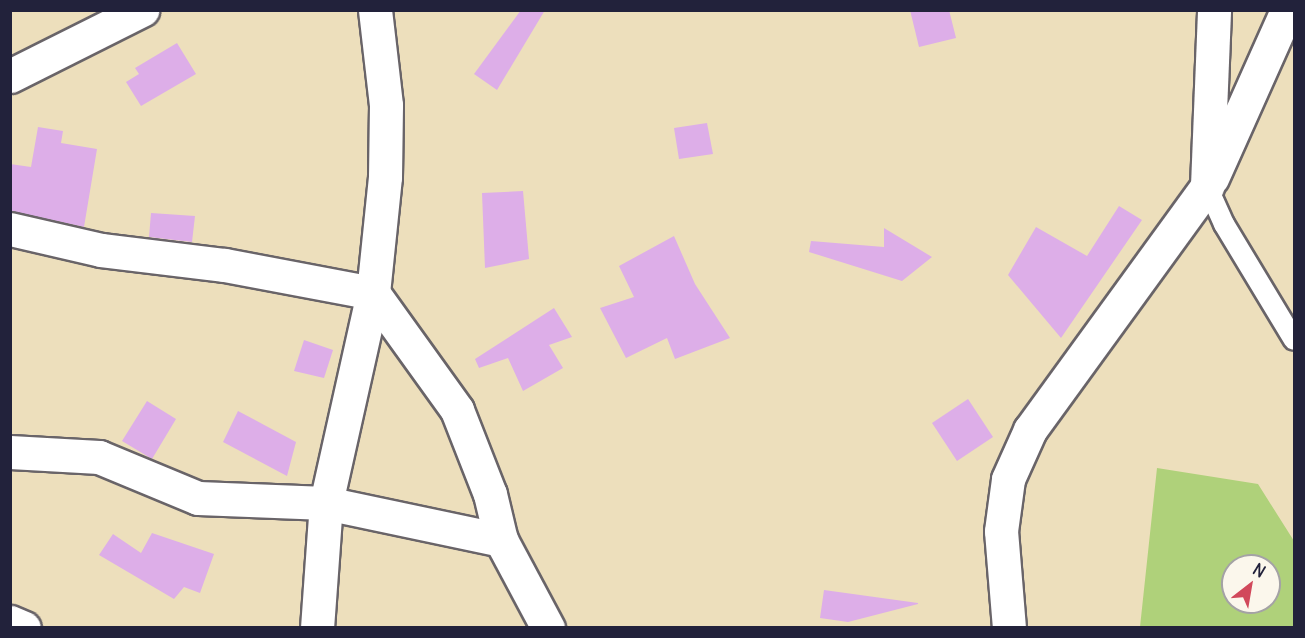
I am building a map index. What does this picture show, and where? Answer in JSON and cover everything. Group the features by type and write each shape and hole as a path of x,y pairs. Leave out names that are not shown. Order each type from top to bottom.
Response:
{"street":[{"path":"10,76 142,10"},
{"path":"317,627 326,503 373,293 385,177 386,105 375,10"},
{"path":"1208,186 1214,10"},
{"path":"1009,627 1000,531 1008,479 1030,430 1208,186 1287,10"},
{"path":"10,229 101,250 225,265 373,293 457,410 490,494 501,540 548,627"},
{"path":"10,452 99,457 198,498 326,503 501,540"},
{"path":"10,622 24,627"}],"lane":[{"path":"1208,186 1294,340"}],"green space":[{"path":"1157,468 1258,484 1294,541 1294,627 1140,627"}],"building":[{"path":"521,10 545,10 497,90 474,74"},
{"path":"910,10 949,10 956,38 919,47"},
{"path":"177,43 196,74 141,106 126,82 139,74 135,68"},
{"path":"707,123 713,154 679,159 674,128"},
{"path":"38,127 63,131 61,143 97,149 84,227 10,211 10,164 31,167"},
{"path":"523,191 529,259 485,268 482,193"},
{"path":"1119,206 1142,220 1061,338 1008,275 1036,227 1087,256"},
{"path":"151,213 195,216 192,242 149,237"},
{"path":"884,228 932,257 902,281 809,252 811,241 884,247"},
{"path":"674,236 695,284 730,338 675,359 667,338 626,358 600,308 634,297 619,266"},
{"path":"554,308 572,337 549,345 563,368 523,391 508,358 479,368 475,359"},
{"path":"304,340 333,350 324,378 294,371"},
{"path":"968,399 993,437 957,461 932,423"},
{"path":"147,401 176,419 152,459 122,441"},
{"path":"238,411 296,442 287,476 223,442"},
{"path":"152,533 214,554 200,593 184,587 174,599 99,555 113,534 141,553"},
{"path":"824,590 918,604 848,622 820,618"}]}
